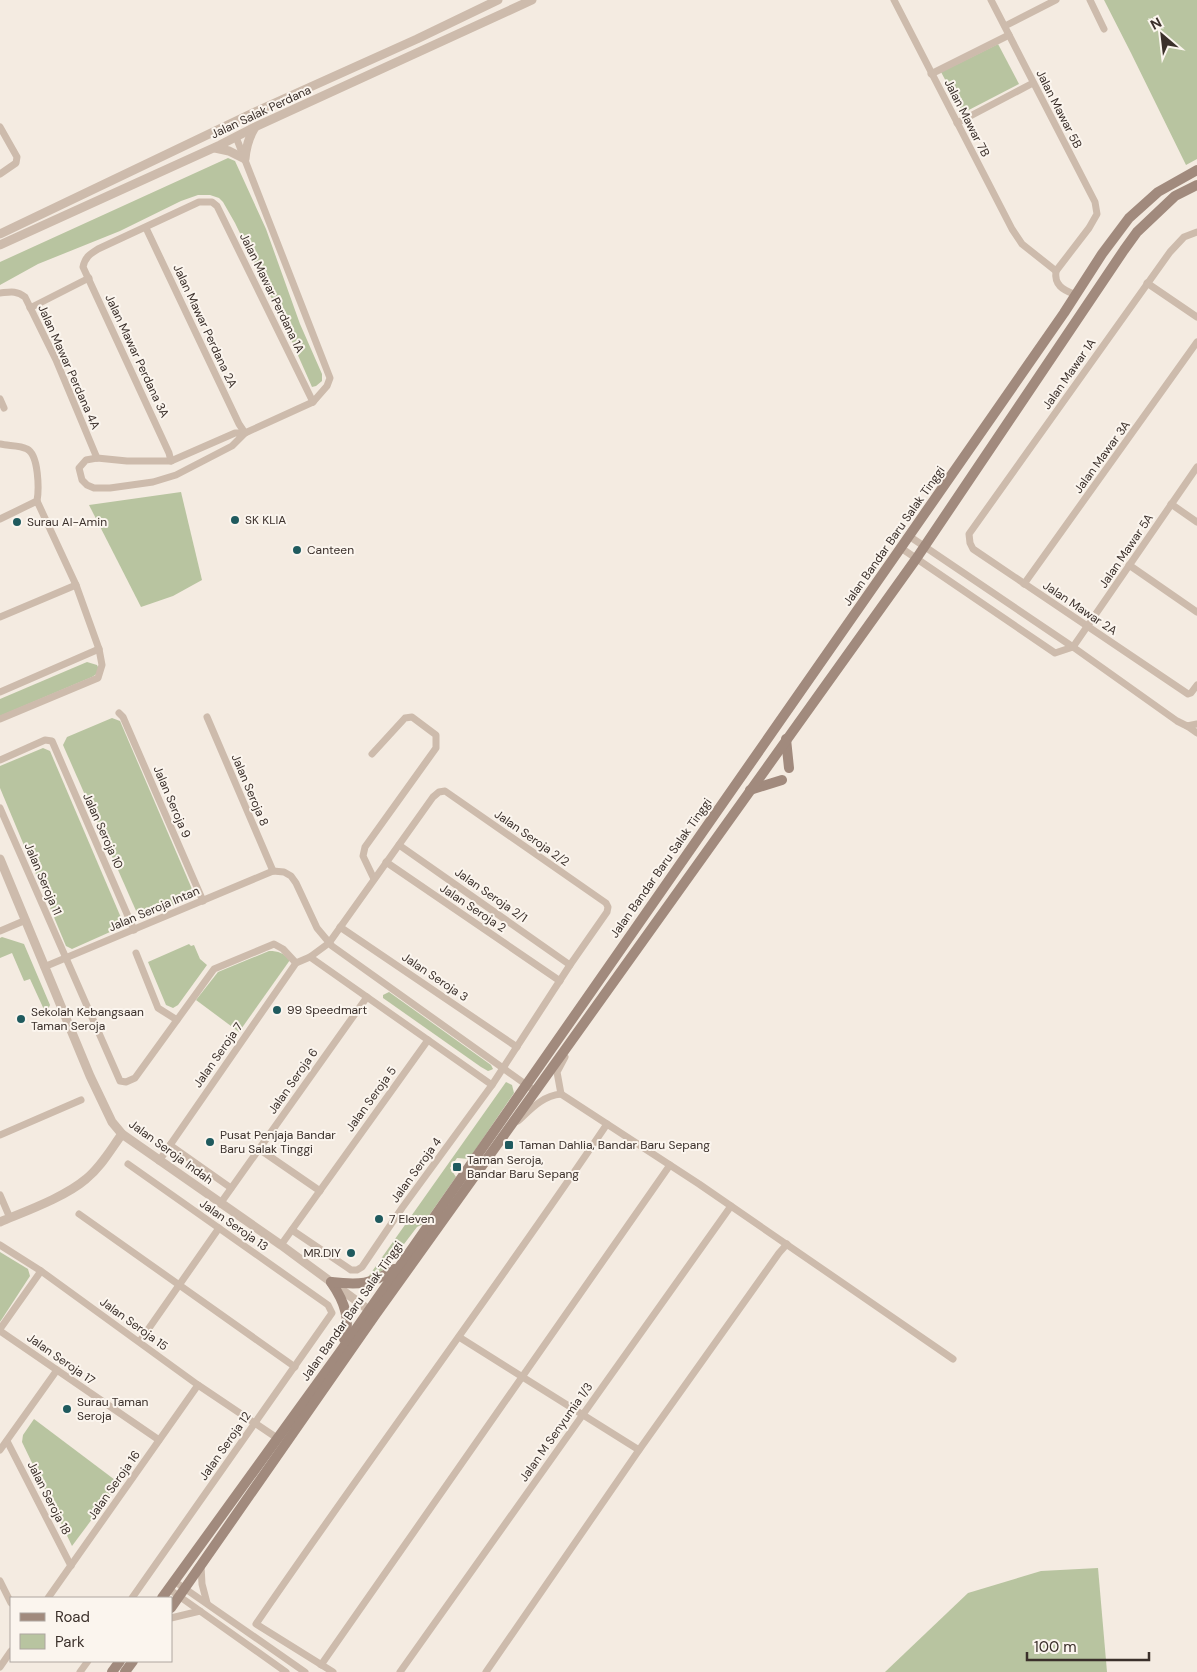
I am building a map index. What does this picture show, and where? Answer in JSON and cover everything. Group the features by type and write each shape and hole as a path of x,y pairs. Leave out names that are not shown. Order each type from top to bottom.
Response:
{"main road":[{"name":"Jalan Bandar Baru Salak Tinggi","path":"172,1607 372,1312 400,1265 901,548 1064,313 1074,294 1129,218 1158,192 1197,170"},
{"name":"Jalan Bandar Baru Salak Tinggi","path":"163,1597 340,1352 507,1131 916,559 1137,232 1175,196 1197,186"},
{"path":"786,739 789,768"},
{"path":"749,790 782,780"},
{"path":"331,1282 368,1283 388,1274 400,1265"},
{"path":"331,1282 340,1295 348,1319 347,1330 340,1352"}],"street":[{"name":"Jalan Salak Perdana","path":"0,234 498,0"},
{"name":"Jalan Salak Perdana","path":"0,245 532,0"},
{"name":"Jalan Mawar 7B","path":"894,0 1012,230 1022,244 1056,271"},
{"name":"Jalan Mawar 5B","path":"991,0 1094,202 1097,214 1089,228 1056,271"},
{"path":"1005,26 1056,0"},
{"path":"1090,0 1104,29"},
{"path":"472,12 479,25"},
{"path":"931,74 1008,35"},
{"path":"957,122 1033,84"},
{"path":"230,125 330,378 327,386 313,402 246,433 232,446 176,475 153,482 110,488 94,488 82,480 80,468 86,460 97,458 127,461 171,461 234,433 246,433"},
{"path":"0,127 17,156 16,164 0,174"},
{"path":"245,159 249,138 255,127"},
{"path":"214,148 230,152 245,159"},
{"name":"Jalan Mawar Perdana 1A","path":"146,228 199,202 212,202 217,206 313,402"},
{"name":"Jalan Mawar Perdana 3A","path":"146,228 98,249 84,260 84,267 171,461"},
{"name":"Jalan Mawar Perdana 2A","path":"146,228 239,424 246,433"},
{"name":"Jalan Mawar 1A","path":"969,534 1147,282 1184,237 1195,232"},
{"path":"1056,271 1056,282 1060,287 1074,294"},
{"path":"30,308 89,278"},
{"path":"1147,282 1197,317"},
{"name":"Jalan Mawar Perdana 4A","path":"0,293 14,291 25,297 56,360 97,458"},
{"name":"Jalan Mawar 3A","path":"1024,584 1197,342"},
{"path":"0,399 4,408"},
{"path":"0,444 28,449 33,455 40,485 38,501 76,585 99,650 102,666 98,678 0,719"},
{"name":"Jalan Mawar 5A","path":"1073,647 1197,467"},
{"path":"0,519 38,501"},
{"path":"1171,504 1197,522"},
{"name":"Jalan Mawar 2A","path":"969,534 970,543 973,548 1024,584 1087,626 1194,690"},
{"path":"909,536 1073,647 1176,721 1197,733"},
{"path":"901,548 1055,653 1073,647"},
{"path":"1129,565 1197,612"},
{"path":"0,617 76,585"},
{"path":"0,692 99,650"},
{"name":"Jalan Seroja 9","path":"119,713 123,717 203,901"},
{"name":"Jalan Seroja 8","path":"207,717 273,871"},
{"path":"372,754 405,718 412,717 436,735 436,748 365,847 363,856 374,879"},
{"path":"1187,726 1197,724"},
{"name":"Jalan Seroja 10","path":"0,760 45,740 52,741 134,930"},
{"name":"Jalan Seroja 2/2","path":"399,845 433,797 439,792 445,791 606,903"},
{"name":"Jalan Seroja 11","path":"0,808 120,1081 126,1082 135,1078 177,1020"},
{"path":"136,953 158,1008 177,1020 214,969 274,944 283,949 296,963 310,957 329,943 399,845"},
{"name":"Jalan Seroja 2/1","path":"399,845 570,965"},
{"name":"Jalan Seroja Indah","path":"0,859 44,967 112,1122 122,1134 281,1245 372,1312"},
{"name":"Jalan Seroja 2","path":"386,862 560,981"},
{"path":"273,871 284,872 291,876 317,928 329,943 342,954 536,1091"},
{"name":"Jalan Seroja Intan","path":"44,967 273,871"},
{"name":"Jalan Seroja 4","path":"292,1230 351,1270 362,1267 402,1208 492,1086 570,965 607,912 608,907 606,903"},
{"path":"0,931 26,920"},
{"name":"Jalan Seroja 3","path":"340,927 517,1047"},
{"path":"310,957 492,1086"},
{"name":"Jalan Seroja 7","path":"159,1161 296,963"},
{"name":"Jalan Seroja 6","path":"220,1204 367,997"},
{"path":"560,1094 557,1072 577,1032"},
{"name":"Jalan Seroja 5","path":"281,1245 428,1040"},
{"path":"507,1131 542,1100 551,1095 560,1094 731,1206 953,1359"},
{"path":"0,1135 81,1100"},
{"path":"332,1672 256,1624 313,1540 460,1337 607,1124"},
{"path":"0,1222 76,1187 88,1178 122,1134"},
{"path":"170,1145 231,1188"},
{"path":"259,1149 320,1191"},
{"name":"Jalan Seroja 13","path":"128,1164 328,1305"},
{"path":"321,1665 670,1165"},
{"path":"0,1196 10,1218"},
{"name":"Jalan M Senyumia 1/3","path":"400,1672 731,1206"},
{"path":"79,1214 295,1367"},
{"path":"140,1341 219,1228"},
{"path":"486,1672 639,1450 787,1244"},
{"name":"Jalan Seroja 15","path":"0,1245 41,1271 140,1341 198,1385 277,1438"},
{"path":"0,1330 41,1271"},
{"name":"Jalan Seroja 12","path":"133,1597 332,1313 328,1305"},
{"name":"Jalan Seroja 17","path":"0,1330 159,1440"},
{"path":"460,1337 639,1450"},
{"path":"0,1450 57,1370"},
{"name":"Jalan Seroja 16","path":"49,1597 198,1385"},
{"name":"Jalan Seroja 18","path":"7,1441 71,1566"},
{"path":"201,1566 202,1584 207,1603"},
{"path":"0,1580 10,1601"},
{"path":"172,1585 207,1603 305,1672"},
{"path":"183,1592 200,1611 286,1672"},
{"path":"172,1618 200,1611"},
{"path":"0,1667 10,1652"}],"green space":[{"path":"1104,0 1197,0 1197,159 1186,165 1131,53"},
{"path":"998,44 1019,84 963,113 941,72"},
{"path":"228,158 235,161 266,229 300,324 322,374 322,381 316,386 312,387 235,223 223,202 219,198 210,195 198,195 181,201 120,231 38,264 0,285 0,262"},
{"path":"181,492 202,580 173,596 141,607 89,505"},
{"path":"87,662 97,665 98,673 0,716 0,699"},
{"path":"112,718 120,721 192,889 186,900 146,917 137,913 63,745 67,737"},
{"path":"43,748 50,751 122,920 119,928 72,949 66,946 0,788 0,766"},
{"path":"0,938 24,944 50,1005 46,1014 30,979 24,981 12,953 0,958"},
{"path":"189,944 191,946 194,945 200,959 207,965 178,1005 173,1008 166,1005 148,962"},
{"path":"269,951 281,953 290,960 239,1032 196,1000 218,972"},
{"path":"389,992 491,1065 493,1069 488,1071 481,1067 383,998 383,995"},
{"path":"506,1082 512,1085 514,1093 469,1159 457,1158 450,1168 456,1177 423,1224 417,1227 385,1269 366,1280"},
{"path":"0,1252 28,1269 30,1276 0,1322"},
{"path":"34,1419 119,1483 72,1546 22,1442 23,1435"},
{"path":"1098,1568 1107,1672 885,1672 968,1593 1041,1571"}],"place":[{"name":"SK KLIA","path":"235,520"},
{"name":"Surau Al-Amin","path":"17,522"},
{"name":"Canteen","path":"297,550"},
{"name":"99 Speedmart","path":"277,1010"},
{"name":"Sekolah Kebangsaan Taman Seroja","path":"21,1019"},
{"name":"Pusat Penjaja Bandar Baru Salak Tinggi","path":"210,1142"},
{"name":"Taman Dahlia, Bandar Baru Sepang","path":"509,1145"},
{"name":"Taman Seroja, Bandar Baru Sepang","path":"457,1167"},
{"name":"7 Eleven","path":"379,1219"},
{"name":"MR.DIY","path":"351,1253"},
{"name":"Surau Taman Seroja","path":"67,1409"}]}
